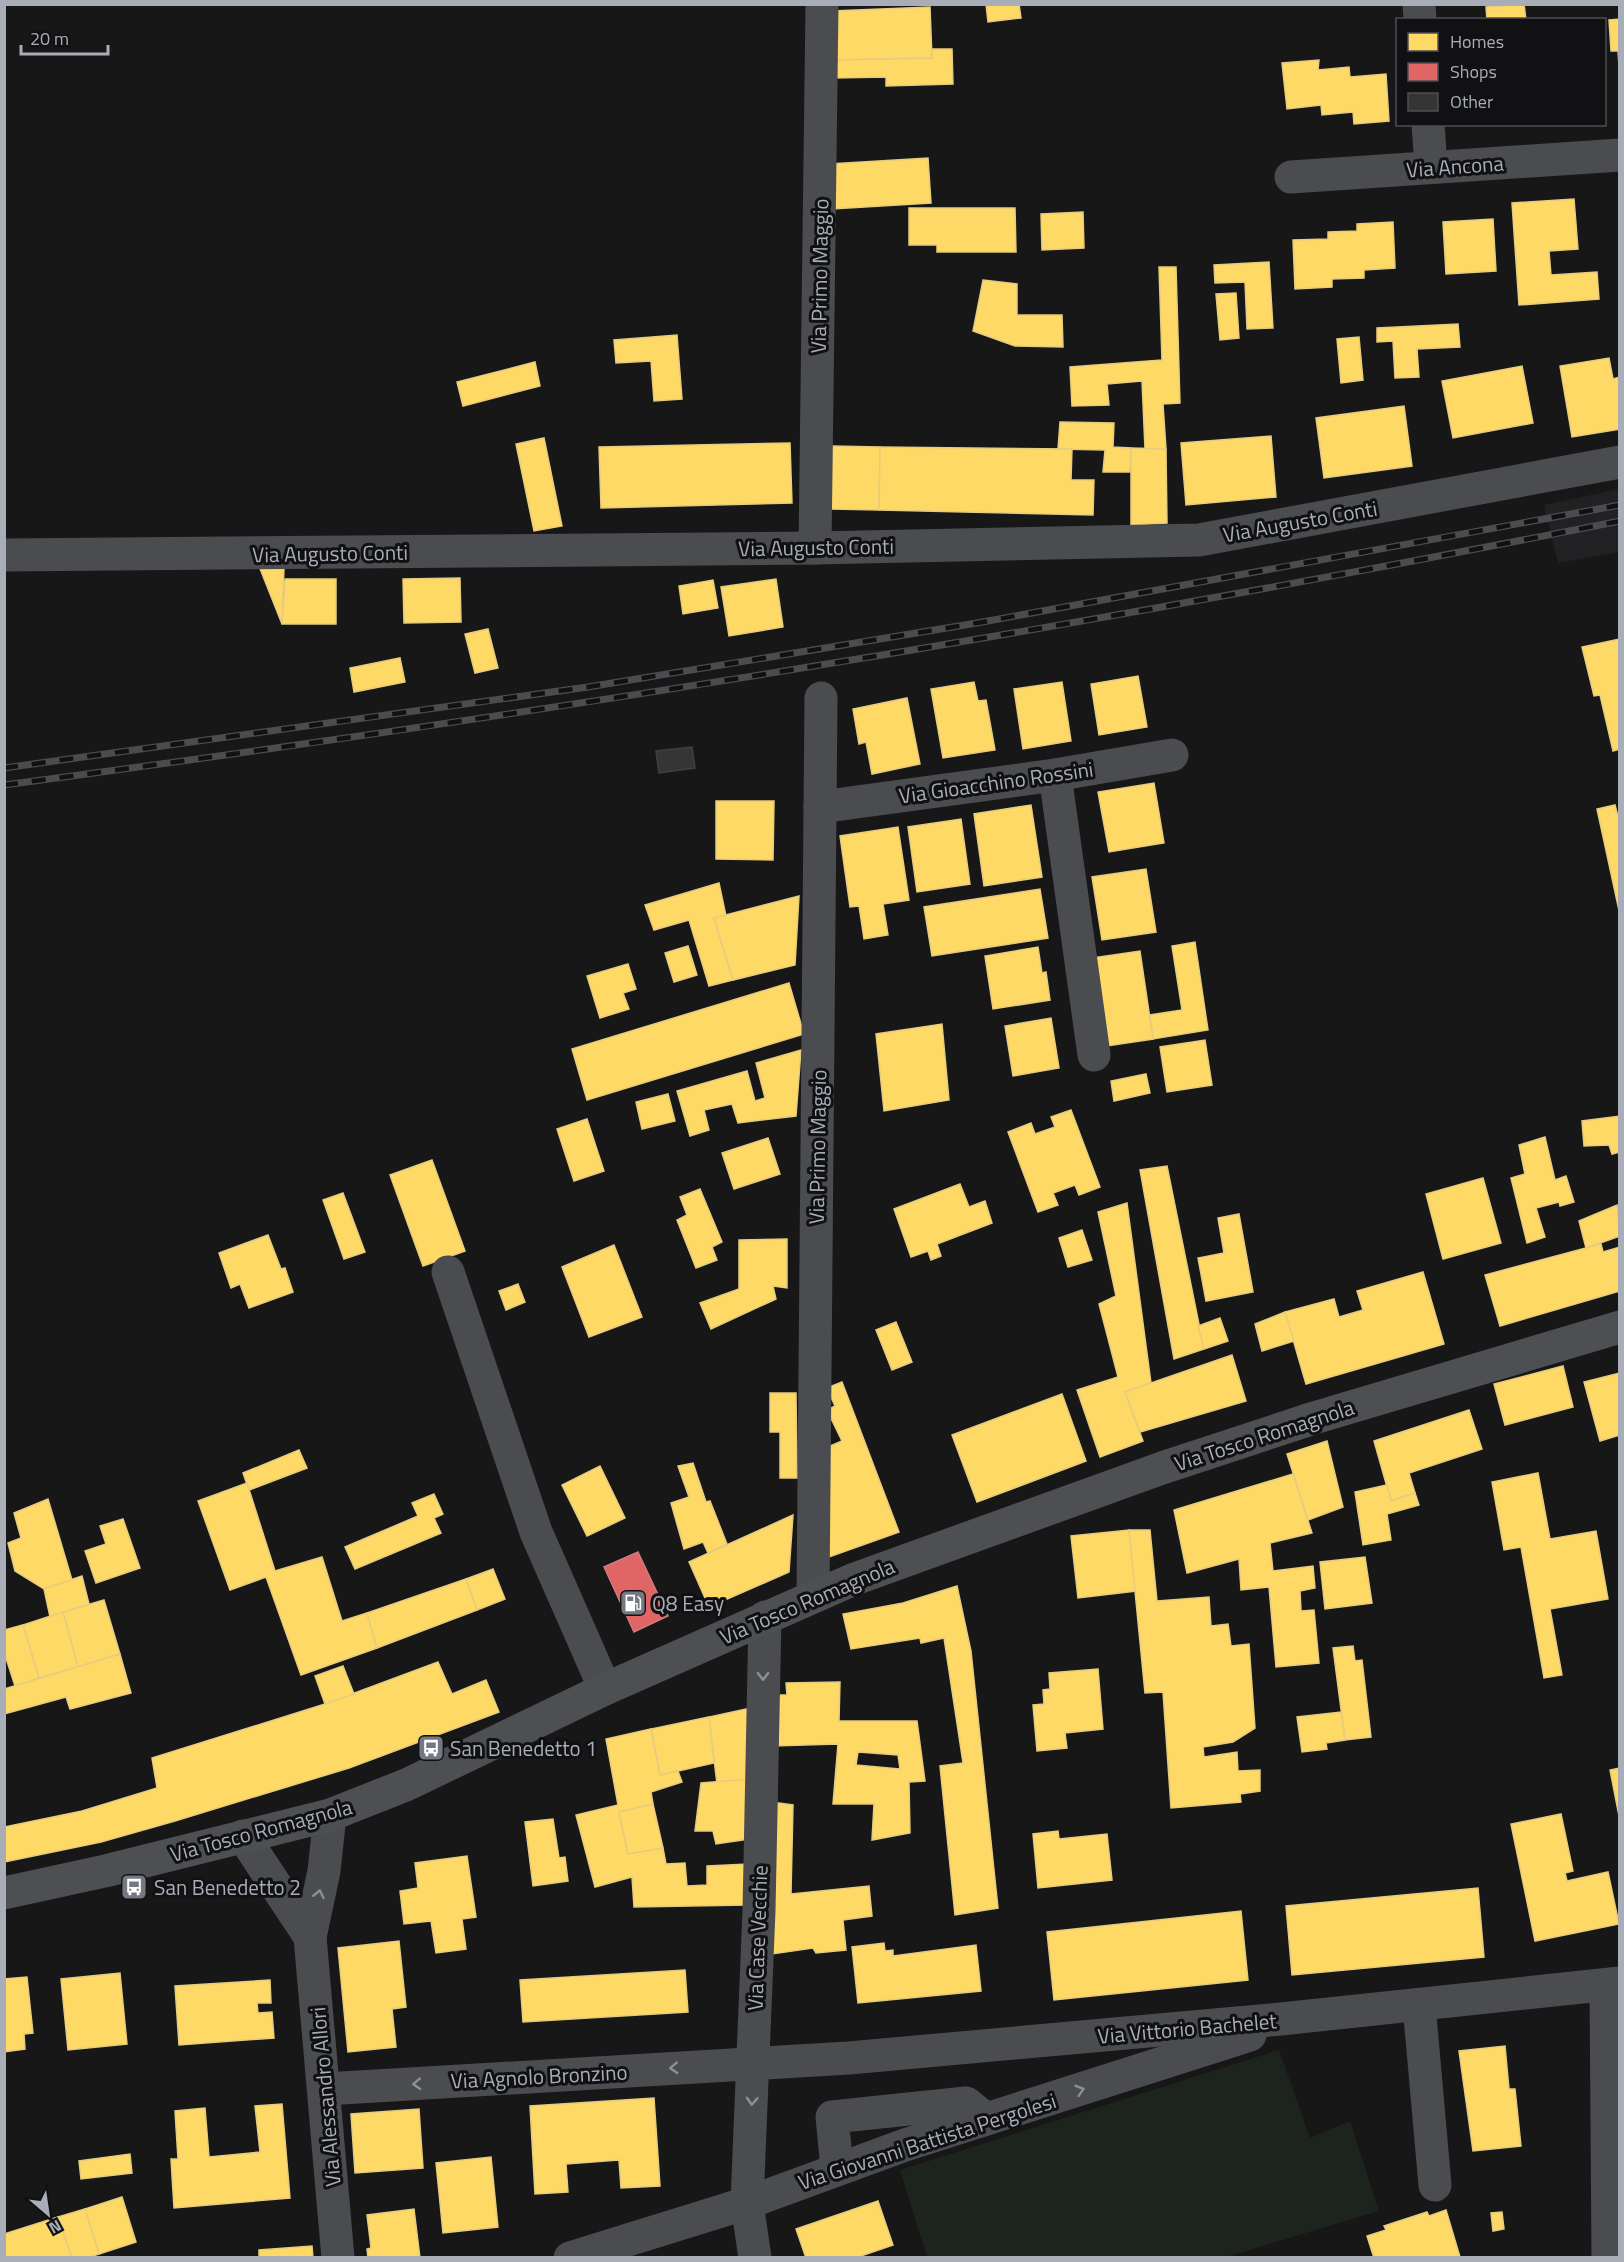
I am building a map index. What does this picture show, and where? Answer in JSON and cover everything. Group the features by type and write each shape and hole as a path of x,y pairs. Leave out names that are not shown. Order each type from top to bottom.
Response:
{"main road":[{"name":"Via Tosco Romagnola","path":"4,1893 105,1871 330,1815 454,1763 605,1689 813,1595 963,1538 1185,1460 1314,1418 1620,1327"}],"street":[{"name":"Via Primo Maggio","path":"815,548 822,4"},
{"path":"1428,126 1431,167"},
{"name":"Via Ancona","path":"1291,177 1620,155"},
{"name":"Via Augusto Conti","path":"4,555 815,548 1198,540 1620,462"},
{"name":"Via Primo Maggio","path":"813,1595 821,698"},
{"name":"Via Gioacchino Rossini","path":"820,807 1055,775 1172,755"},
{"path":"1055,775 1094,1055"},
{"path":"448,1272 536,1532 605,1689"},
{"name":"Via Case Vecchie","path":"755,2258 747,2203 754,2063 765,1617"},
{"name":"Via Alessandro Allori","path":"330,1815 324,1871 310,1936 338,2258"},
{"name":"Via Alessandro Allori","path":"243,1836 310,1936"},
{"path":"1608,2258 1613,1984"},
{"name":"Via Vittorio Bachelet","path":"754,2063 849,2058 1281,2019 1613,1984"},
{"path":"1419,2006 1435,2185"},
{"name":"Via Giovanni Battista Pergolesi","path":"570,2258 747,2203 837,2168 986,2119 1193,2055 1260,2031 1281,2019"},
{"name":"Via Agnolo Bronzino","path":"325,2089 754,2063"},
{"path":"837,2168 832,2116 966,2103 986,2119"}],"shaded area":[{"path":"1619,489 1619,552 1558,563 1544,505"},
{"path":"1279,2050 1310,2138 1350,2121 1379,2211 1226,2257 927,2257 900,2170"}],"building: Homes":[{"path":"986,4 1019,4 1021,18 988,22"},
{"path":"1524,4 1526,18 1487,18 1486,7"},
{"path":"930,7 932,58 833,60 831,11"},
{"path":"1620,19 1620,81 1618,51 1611,51 1609,20"},
{"path":"932,49 952,49 953,84 886,86 886,77 834,78 833,60 932,58"},
{"path":"1319,60 1318,70 1349,67 1350,77 1386,74 1389,121 1354,124 1353,112 1322,115 1321,105 1287,109 1282,63"},
{"path":"928,158 931,203 832,209 829,164"},
{"path":"1574,199 1578,249 1549,251 1551,275 1597,272 1599,299 1519,305 1512,203"},
{"path":"909,208 1015,208 1016,252 937,252 937,245 909,245"},
{"path":"1083,212 1084,248 1042,250 1041,214"},
{"path":"1493,219 1496,271 1446,274 1443,222"},
{"path":"1393,222 1395,268 1364,270 1364,278 1332,279 1332,287 1295,289 1293,240 1328,239 1328,232 1357,231 1357,224"},
{"path":"1269,262 1273,328 1247,329 1245,282 1215,283 1214,265"},
{"path":"1159,267 1176,267 1180,403 1163,404 1166,449 1145,449 1142,381 1107,384 1109,405 1072,406 1070,367 1162,360"},
{"path":"983,280 1017,284 1017,315 1062,315 1063,347 1015,346 973,331"},
{"path":"1236,293 1239,338 1220,340 1216,294"},
{"path":"1458,324 1460,347 1417,349 1419,377 1395,378 1393,341 1377,342 1377,328"},
{"path":"677,335 682,399 654,401 651,361 616,363 614,340"},
{"path":"1359,337 1363,380 1341,383 1337,339"},
{"path":"1609,358 1613,379 1620,377 1620,429 1572,437 1560,366"},
{"path":"535,362 540,386 463,406 457,382"},
{"path":"1522,366 1533,423 1453,438 1442,381"},
{"path":"1404,406 1412,466 1324,478 1316,418"},
{"path":"1060,422 1114,423 1113,447 1131,448 1130,472 1103,472 1105,450 1058,449"},
{"path":"1271,436 1276,497 1186,505 1181,443"},
{"path":"544,438 562,526 534,531 516,444"},
{"path":"790,443 792,503 601,508 599,447"},
{"path":"832,446 880,447 879,510 831,509"},
{"path":"880,447 1072,449 1071,480 1094,480 1093,515 879,510"},
{"path":"1131,448 1166,449 1167,523 1131,525"},
{"path":"259,566 284,568 282,624"},
{"path":"460,578 461,622 404,623 403,579"},
{"path":"285,579 336,579 336,624 282,624"},
{"path":"776,579 783,627 729,636 721,587"},
{"path":"713,580 718,608 683,614 679,586"},
{"path":"488,629 498,668 475,673 465,634"},
{"path":"1620,639 1620,749 1613,751 1600,695 1594,696 1582,647"},
{"path":"400,658 405,682 354,692 350,668"},
{"path":"1138,676 1147,727 1099,735 1091,684"},
{"path":"974,682 978,701 986,700 995,750 943,758 931,689"},
{"path":"1062,682 1071,741 1023,749 1014,689"},
{"path":"907,698 920,764 872,774 866,742 859,744 853,709"},
{"path":"1154,783 1164,843 1109,852 1098,792"},
{"path":"716,801 774,801 773,860 716,859"},
{"path":"1031,805 1042,877 984,886 974,814"},
{"path":"1615,805 1620,824 1620,915 1597,809"},
{"path":"961,819 970,884 917,892 908,827"},
{"path":"898,827 909,900 883,904 888,935 864,939 859,906 850,907 840,836"},
{"path":"1146,869 1156,932 1102,940 1092,877"},
{"path":"719,883 726,916 714,918 733,980 709,986 689,920 654,930 645,905"},
{"path":"1040,889 1048,938 932,956 924,907"},
{"path":"799,896 795,965 733,980 714,918"},
{"path":"1195,942 1208,1030 1153,1039 1150,1015 1182,1010 1172,946"},
{"path":"688,946 697,975 674,982 665,953"},
{"path":"1038,947 1042,973 1046,972 1050,1000 993,1009 985,956"},
{"path":"1140,951 1153,1039 1107,1046 1093,958"},
{"path":"628,964 636,989 623,993 629,1009 600,1018 587,976"},
{"path":"789,983 804,1034 587,1100 572,1049"},
{"path":"1051,1018 1059,1068 1013,1076 1005,1026"},
{"path":"942,1024 949,1100 884,1111 876,1034"},
{"path":"1205,1040 1212,1085 1167,1092 1160,1047"},
{"path":"801,1050 796,1116 738,1123 732,1104 704,1110 709,1130 690,1136 677,1091 747,1071 755,1101 765,1098 756,1063"},
{"path":"1146,1074 1150,1093 1114,1101 1111,1081"},
{"path":"668,1094 675,1121 642,1129 636,1102"},
{"path":"1071,1110 1100,1187 1079,1195 1075,1185 1053,1193 1058,1205 1038,1212 1008,1132 1031,1123 1035,1134 1055,1127 1051,1117"},
{"path":"1620,1116 1620,1152 1612,1154 1609,1145 1584,1146 1582,1121"},
{"path":"587,1119 604,1171 574,1181 557,1129"},
{"path":"1545,1137 1555,1180 1566,1176 1574,1202 1560,1206 1559,1202 1536,1208 1545,1237 1527,1243 1511,1178 1525,1174 1519,1145"},
{"path":"768,1138 780,1174 734,1189 722,1153"},
{"path":"432,1160 465,1251 423,1266 390,1175"},
{"path":"1167,1166 1204,1349 1174,1359 1140,1170"},
{"path":"1483,1178 1501,1243 1443,1259 1426,1194"},
{"path":"960,1184 969,1207 985,1201 992,1223 937,1244 941,1256 931,1260 928,1251 911,1257 894,1209"},
{"path":"700,1189 722,1242 712,1247 717,1260 696,1268 677,1220 687,1215 680,1197"},
{"path":"343,1193 365,1252 344,1259 323,1200"},
{"path":"1127,1203 1151,1383 1125,1392 1143,1441 1100,1457 1077,1390 1118,1377 1099,1304 1116,1296 1098,1212"},
{"path":"1617,1205 1620,1236 1586,1248 1579,1221"},
{"path":"1239,1214 1253,1292 1206,1301 1198,1258 1224,1253 1218,1218"},
{"path":"1082,1230 1092,1260 1068,1267 1059,1238"},
{"path":"268,1235 281,1269 285,1268 293,1292 249,1308 240,1284 231,1288 219,1253"},
{"path":"787,1239 787,1288 773,1286 776,1299 711,1329 700,1303 739,1289 739,1240"},
{"path":"1601,1244 1603,1252 1620,1247 1620,1291 1500,1326 1485,1275"},
{"path":"614,1245 642,1317 589,1337 562,1267"},
{"path":"1423,1272 1444,1344 1306,1384 1285,1312 1334,1299 1339,1317 1363,1310 1357,1291"},
{"path":"518,1284 525,1302 506,1310 499,1291"},
{"path":"1285,1312 1294,1341 1262,1351 1255,1324"},
{"path":"1220,1318 1228,1341 1204,1349 1198,1326"},
{"path":"896,1322 912,1362 892,1370 876,1330"},
{"path":"1232,1355 1246,1401 1140,1432 1125,1392"},
{"path":"1563,1366 1573,1407 1505,1425 1494,1384"},
{"path":"1620,1373 1620,1435 1600,1441 1584,1382"},
{"path":"842,1382 899,1532 829,1557 823,1449 842,1441 827,1410 835,1406 827,1388"},
{"path":"770,1393 796,1393 797,1478 780,1478 780,1432 770,1432"},
{"path":"1062,1394 1086,1461 977,1502 952,1435"},
{"path":"1469,1410 1482,1449 1409,1473 1415,1493 1391,1501 1374,1441"},
{"path":"1327,1441 1343,1507 1308,1520 1287,1454"},
{"path":"299,1450 307,1468 249,1490 243,1473"},
{"path":"693,1463 706,1502 710,1501 727,1544 708,1553 703,1542 684,1549 671,1503 689,1497 678,1466"},
{"path":"600,1466 625,1518 587,1536 562,1485"},
{"path":"1538,1473 1550,1539 1596,1531 1608,1599 1550,1609 1562,1675 1544,1678 1521,1547 1504,1550 1492,1482"},
{"path":"1293,1474 1312,1533 1270,1543 1273,1571 1313,1566 1315,1588 1300,1591 1301,1611 1314,1610 1319,1663 1276,1667 1269,1587 1241,1590 1239,1559 1187,1573 1174,1510"},
{"path":"247,1483 275,1571 322,1557 342,1621 367,1613 377,1648 301,1675 266,1577 230,1590 198,1501"},
{"path":"1387,1485 1391,1501 1415,1493 1419,1505 1387,1514 1391,1540 1363,1545 1355,1492"},
{"path":"434,1494 443,1514 434,1518 441,1533 355,1569 345,1547 418,1516 412,1503"},
{"path":"48,1499 72,1580 44,1589 15,1571 8,1543 21,1538 14,1513"},
{"path":"793,1515 789,1572 709,1607 689,1562"},
{"path":"123,1519 140,1568 96,1583 85,1551 106,1544 100,1526"},
{"path":"1129,1530 1136,1591 1078,1598 1071,1536"},
{"path":"1129,1530 1150,1530 1157,1601 1209,1597 1211,1626 1228,1624 1231,1646 1249,1644 1255,1728 1233,1742 1203,1747 1204,1757 1237,1752 1238,1771 1260,1770 1260,1791 1240,1794 1241,1802 1171,1808 1163,1692 1145,1693"},
{"path":"1365,1557 1372,1603 1325,1609 1320,1562"},
{"path":"493,1569 505,1599 477,1610 466,1579"},
{"path":"82,1576 89,1604 50,1617 44,1589"},
{"path":"466,1579 477,1610 377,1648 367,1613"},
{"path":"957,1586 971,1651 998,1908 955,1915 940,1766 963,1763 944,1638 921,1643 920,1638 851,1649 843,1614 903,1603"},
{"path":"104,1600 120,1654 78,1667 63,1612"},
{"path":"63,1612 78,1667 39,1678 23,1625"},
{"path":"23,1625 39,1678 15,1686 4,1652 4,1630"},
{"path":"1353,1646 1355,1661 1362,1660 1371,1737 1345,1740 1333,1648"},
{"path":"120,1654 131,1693 70,1709 66,1697 4,1714 4,1689"},
{"path":"438,1662 452,1694 486,1680 499,1712 349,1768 175,1821 101,1842 4,1862 4,1827 82,1811 157,1788 152,1758 325,1704"},
{"path":"343,1666 354,1694 325,1704 315,1676"},
{"path":"1098,1669 1103,1729 1065,1733 1067,1748 1037,1751 1033,1705 1044,1704 1043,1690 1050,1689 1049,1673"},
{"path":"840,1682 839,1721 917,1721 925,1781 909,1782 910,1833 872,1840 874,1804 833,1804 838,1744 772,1746 774,1695 787,1695 786,1683","holes":["858,1752 898,1755 900,1769 856,1765"]},
{"path":"751,1708 750,1779 717,1784 709,1717"},
{"path":"1341,1712 1345,1740 1326,1743 1327,1749 1302,1752 1297,1717"},
{"path":"709,1717 714,1763 660,1775 651,1729"},
{"path":"651,1729 660,1775 678,1771 682,1782 651,1792 653,1804 619,1812 628,1854 663,1848 666,1864 685,1863 687,1886 707,1885 707,1866 748,1864 747,1905 634,1907 632,1877 595,1887 576,1815 618,1805 606,1739"},
{"path":"1620,1768 1620,1821 1610,1770"},
{"path":"750,1779 749,1839 716,1844 713,1831 695,1831 701,1783"},
{"path":"771,1802 793,1805 791,1894 869,1886 872,1916 843,1920 846,1950 816,1953 813,1948 772,1954"},
{"path":"653,1804 663,1848 628,1854 619,1812"},
{"path":"1561,1814 1573,1871 1565,1873 1567,1881 1608,1872 1619,1924 1535,1941 1511,1824"},
{"path":"553,1819 559,1858 565,1857 568,1881 533,1886 525,1822"},
{"path":"1058,1831 1059,1839 1107,1834 1112,1880 1038,1888 1033,1834"},
{"path":"467,1856 476,1917 462,1919 466,1949 436,1953 431,1921 404,1924 400,1891 418,1888 415,1863"},
{"path":"1478,1888 1484,1957 1292,1975 1286,1906"},
{"path":"1241,1911 1248,1980 1054,2000 1047,1932"},
{"path":"399,1941 406,2007 392,2009 396,2047 348,2052 338,1948"},
{"path":"884,1943 885,1951 893,1950 893,1956 976,1945 981,1991 858,2003 852,1947"},
{"path":"685,1970 688,2012 523,2022 520,1980"},
{"path":"120,1973 127,2044 68,2050 61,1979"},
{"path":"27,1977 33,2033 24,2034 25,2049 4,2052 4,1979"},
{"path":"270,1980 271,2003 257,2003 258,2013 272,2012 274,2038 179,2045 175,1986"},
{"path":"1505,2046 1509,2089 1515,2089 1521,2146 1473,2151 1459,2051"},
{"path":"654,2098 660,2186 621,2188 619,2160 566,2164 568,2192 535,2194 530,2106"},
{"path":"282,2104 290,2198 174,2208 171,2159 178,2159 175,2111 205,2108 209,2157 260,2152 255,2106"},
{"path":"419,2109 423,2168 355,2173 351,2114"},
{"path":"130,2154 132,2173 81,2179 79,2161"},
{"path":"491,2157 498,2227 443,2233 436,2163"},
{"path":"122,2197 136,2242 99,2254 85,2209"},
{"path":"878,2201 893,2245 855,2258 806,2258 796,2229"},
{"path":"85,2209 99,2254 87,2258 72,2258 58,2217"},
{"path":"414,2209 420,2258 368,2258 367,2249 371,2248 367,2215"},
{"path":"1446,2210 1460,2257 1374,2258 1367,2236 1386,2230 1384,2226 1427,2212 1429,2216"},
{"path":"1502,2212 1504,2229 1493,2231 1491,2213"},
{"path":"58,2217 72,2258 4,2258 4,2234"},
{"path":"312,2246 313,2258 259,2258 259,2250"}],"building: Shops":[{"path":"638,1552 668,1616 634,1632 604,1567"}],"building: Other":[{"path":"692,747 695,768 659,773 656,751"}],"railway":[{"path":"4,768 588,687 977,623 1620,505"},
{"path":"4,785 410,729 814,666 1218,597 1620,521"}],"place":[{"name":"Q8 Easy","path":"633,1603"},
{"name":"San Benedetto 1","path":"431,1748"},
{"name":"San Benedetto 2","path":"134,1887"}]}
